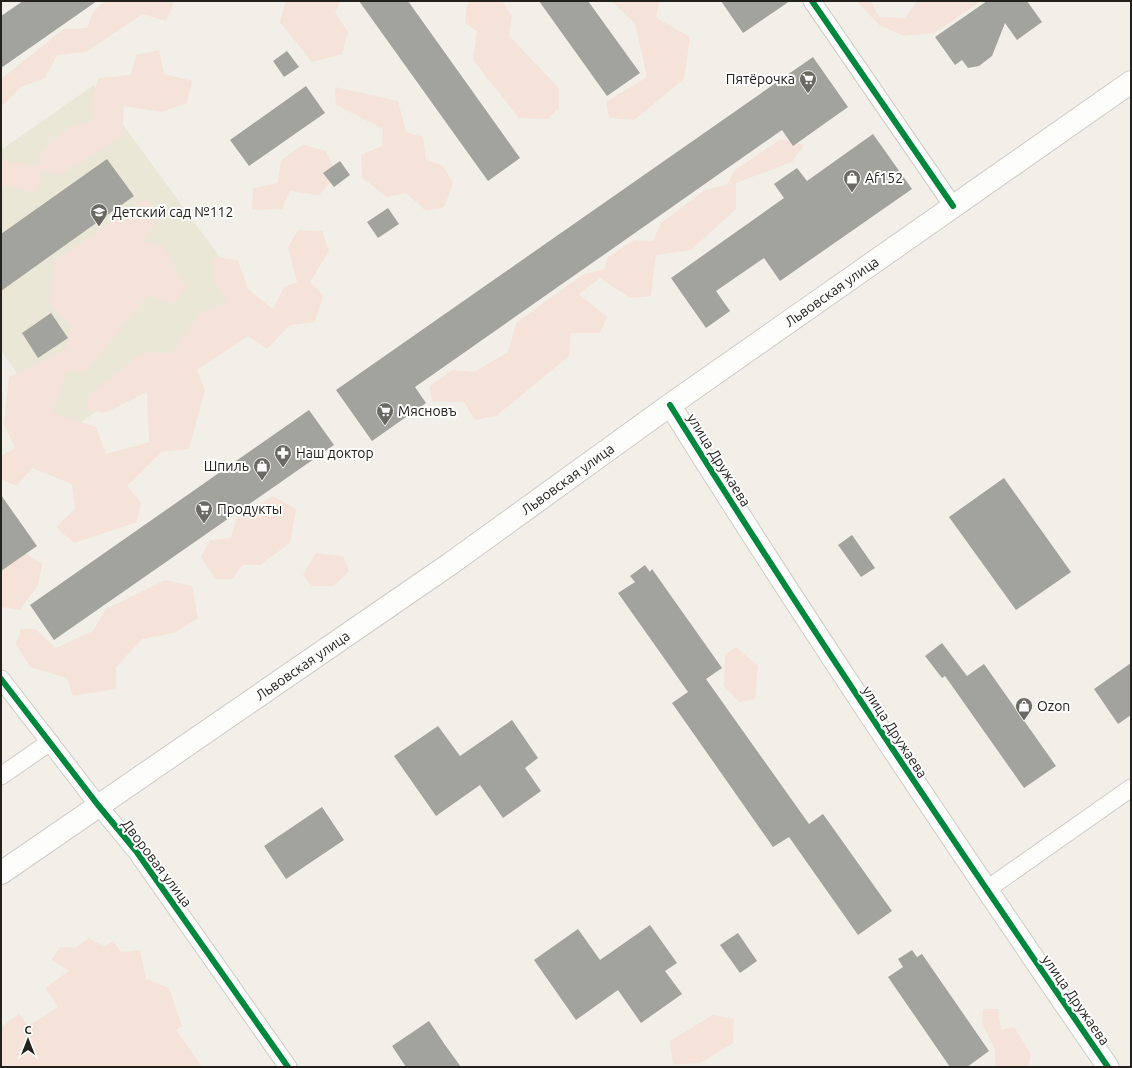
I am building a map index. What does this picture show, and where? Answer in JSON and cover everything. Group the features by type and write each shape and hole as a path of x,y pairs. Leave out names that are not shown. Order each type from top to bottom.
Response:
{"main road":[{"name":"Львовская улица","path":"1,873 450,564 670,405 1131,82"}],"street":[{"path":"812,1 953,206"},
{"name":"улица Дружаева","path":"670,405 753,538 986,890 1108,1067"},
{"name":"Дворовая улица","path":"1,679 98,805 136,851 288,1067"},
{"path":"1,776 50,742"},
{"path":"986,890 1131,788"}],"shaded area":[{"path":"106,1 174,1 166,21 142,14 86,52 57,55 45,78 21,87 1,107 1,79 64,29 87,28 93,12"},
{"path":"286,1 340,1 335,13 348,32 342,54 312,62 280,22"},
{"path":"470,1 502,1 512,16 509,36 559,88 559,108 548,119 519,118 473,60 477,31 465,23 467,6"},
{"path":"611,1 659,1 656,18 690,37 684,79 634,120 609,118 606,102 647,77 635,23"},
{"path":"857,1 871,1 879,17 905,18 917,1 981,1 934,33 904,36 879,25"},
{"path":"159,50 164,74 192,81 187,103 162,112 124,106 122,136 60,175 42,171 36,192 5,186 1,189 1,160 38,166 43,150 70,126 95,120 91,99 99,78 131,75 136,55"},
{"name":"Детский сад №112","path":"94,85 254,304 62,435 1,351 1,150"},
{"path":"335,87 398,101 406,132 423,137 426,160 443,166 453,183 444,207 426,211 406,193 387,197 362,177 361,155 382,146 383,129 336,105"},
{"path":"781,139 804,145 792,162 736,183 736,209 691,250 656,255 651,296 630,298 600,278 579,294 607,317 600,333 571,333 569,356 496,416 475,420 464,402 432,401 430,386 452,370 474,372 508,352 516,323 582,275 605,269 608,257 634,240 653,241 661,223 705,190 727,185 735,170"},
{"path":"303,145 326,151 337,175 319,195 290,191 282,209 252,210 253,188 278,183 281,160"},
{"path":"146,199 158,214 144,242 163,246 186,287 173,304 148,295 86,371 67,372 52,413 96,427 106,454 149,442 147,392 105,413 86,409 89,395 143,352 172,353 199,313 228,302 213,278 214,257 238,260 248,289 273,309 284,287 297,282 288,247 298,230 322,231 329,251 310,282 323,295 315,322 290,325 267,349 248,336 197,370 205,390 189,449 161,452 127,486 141,502 137,522 74,543 56,527 75,509 72,484 32,468 16,486 1,479 1,456 15,448 4,424 9,377 66,349 72,326 50,304 54,261"},
{"path":"273,496 296,509 290,543 260,565 243,565 232,579 215,579 201,557 210,540 231,538 236,519"},
{"path":"16,547 42,564 38,585 20,610 1,607 1,548"},
{"path":"316,553 343,556 349,571 334,586 312,586 303,575"},
{"path":"165,580 192,586 198,618 173,633 142,639 116,667 116,689 73,696 67,678 30,667 16,644 21,629 35,629 56,648 93,631 106,609"},
{"path":"736,647 758,666 755,699 739,702 724,686 725,655"},
{"path":"89,938 104,947 113,941 121,952 140,950 146,979 169,988 182,1026 176,1030 202,1067 1,1067 1,1027 19,1014 28,1026 58,1007 45,988 69,971 52,960 60,947 75,948"},
{"path":"983,1009 998,1009 1001,1030 1014,1027 1031,1054 1028,1067 995,1066 995,1050 982,1023"},
{"path":"713,1015 734,1019 733,1043 700,1063 673,1065 670,1041"}],"building":[{"path":"23,1 97,1 1,68 1,16"},
{"path":"359,1 408,1 520,158 488,181"},
{"path":"539,1 588,1 640,73 607,96"},
{"path":"721,1 790,1 743,33"},
{"path":"987,1 1027,1 1042,22 1017,40 1005,23 992,56 979,66 968,68 962,60 955,65 935,37"},
{"path":"287,51 299,67 284,77 273,61"},
{"path":"813,57 848,107 793,146 782,130 415,387 426,403 372,441 336,390"},
{"path":"306,86 325,113 249,166 230,140"},
{"path":"873,134 912,189 780,281 764,258 716,291 730,311 706,328 671,278 784,198 774,184 797,168 807,181"},
{"path":"107,159 134,196 1,291 1,234"},
{"path":"340,161 350,175 334,187 323,173"},
{"path":"388,208 399,224 378,238 367,222"},
{"path":"51,313 68,338 38,358 22,333"},
{"path":"309,410 334,445 54,640 30,605"},
{"path":"1004,478 1071,572 1016,610 949,517"},
{"path":"1,495 37,546 1,571"},
{"path":"852,535 875,568 861,577 838,545"},
{"path":"645,565 650,572 652,569 722,668 706,679 809,824 823,814 892,911 858,935 789,837 773,847 672,703 688,692 618,593 635,582 630,576"},
{"path":"942,643 967,676 984,664 1056,766 1024,788 945,676 942,678 925,656"},
{"path":"1131,663 1131,715 1118,724 1094,689"},
{"path":"512,720 538,758 525,768 541,791 503,818 480,785 436,816 394,756 438,726 460,756"},
{"path":"322,807 344,840 286,879 264,846"},
{"path":"650,925 677,963 665,971 682,994 641,1023 618,990 576,1020 534,960 578,929 600,960"},
{"path":"738,933 757,961 740,973 720,945"},
{"path":"912,950 917,957 922,954 989,1051 967,1067 950,1067 888,977 903,967 898,959"},
{"path":"429,1021 461,1067 406,1067 392,1046"}],"cycle path":[{"path":"812,1 953,206"},
{"path":"670,405 776,572 885,738 1108,1067"},
{"path":"1,679 98,805 136,851 288,1067"}],"place":[{"name":"Пятёрочка","path":"808,94"},
{"name":"Af152","path":"852,193"},
{"name":"Детский сад №112","path":"99,227"},
{"name":"Мясновъ","path":"385,426"},
{"name":"Наш доктор","path":"283,468"},
{"name":"Шпиль","path":"262,481"},
{"name":"Продукты","path":"204,524"},
{"name":"Ozon","path":"1024,721"}]}
